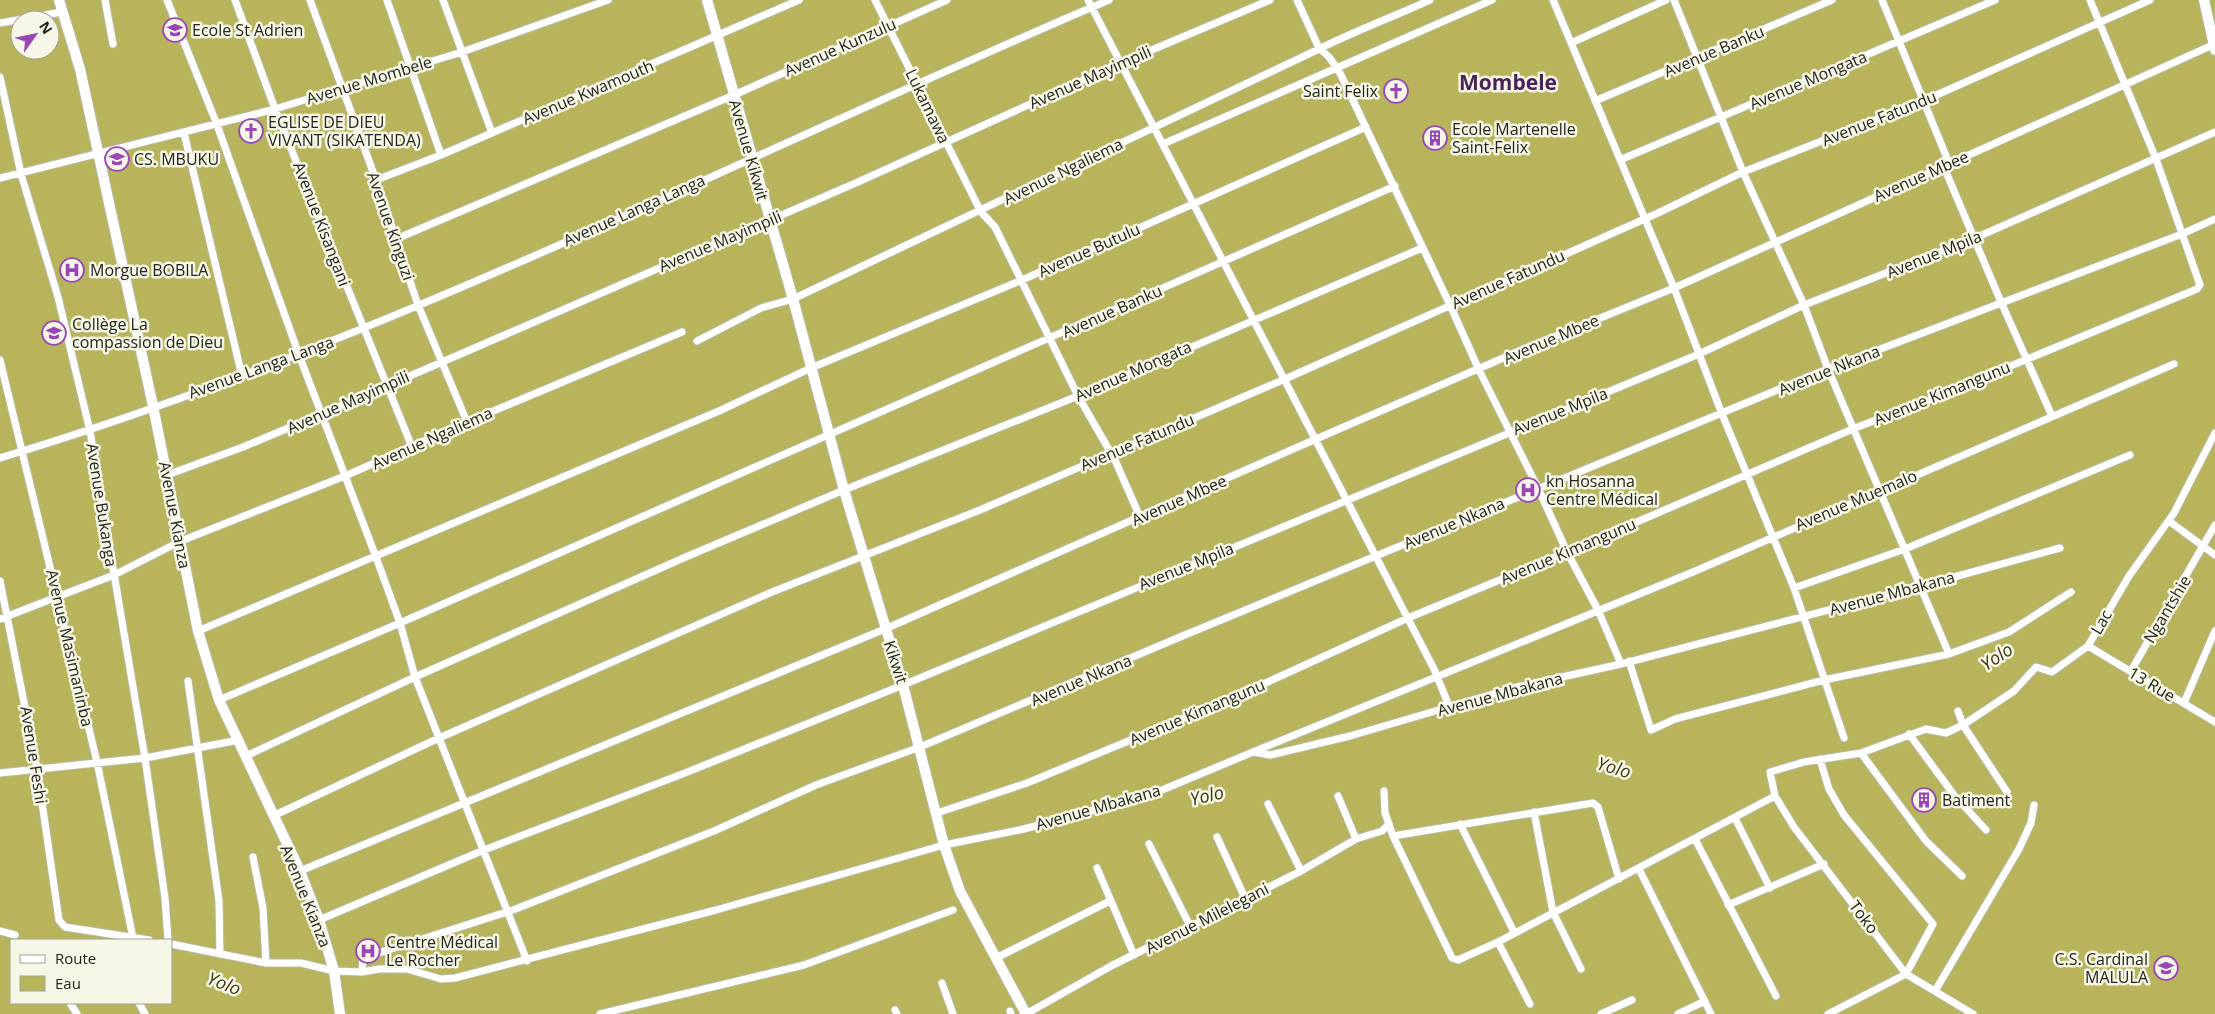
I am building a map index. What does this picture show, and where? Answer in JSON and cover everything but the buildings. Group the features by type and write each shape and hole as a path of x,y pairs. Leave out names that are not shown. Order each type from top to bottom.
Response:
{"street":[{"name":"Avenue Kianza","path":"59,0 80,69 153,406 198,631 219,700 300,872 319,920 334,971 340,1014"},
{"path":"104,0 113,44"},
{"path":"167,0 216,122 299,355 376,557 400,623 415,677 509,910 527,961"},
{"name":"Avenue Kisangani","path":"236,0 275,109 412,447"},
{"name":"Avenue Kinguzi","path":"310,0 340,87 376,180 418,305 440,362 467,422"},
{"path":"387,0 441,155"},
{"path":"443,0 492,133"},
{"name":"Avenue Mombele","path":"0,178 184,132 216,122 275,109 340,87 462,52 608,0"},
{"name":"Avenue Kikwit","path":"707,0 793,300"},
{"name":"Avenue Kwamouth","path":"376,180 441,155 800,0"},
{"name":"Lukamawa","path":"875,0 981,212 995,227 1078,396 1110,452 1140,517"},
{"name":"Avenue Kunzulu","path":"734,95 947,0"},
{"path":"1088,0 1408,618 1449,706"},
{"name":"Avenue Langa Langa","path":"0,458 90,431 153,406 299,355 586,232 917,83 1109,0"},
{"name":"Avenue Mayimpili","path":"167,475 243,447 322,414 858,182 1121,63 1270,0"},
{"path":"1297,0 1319,48 1338,69 1395,186 1479,370 1538,488 1567,552 1598,610 1621,664"},
{"name":"Avenue Ngaliema","path":"697,341 761,308 793,300 981,212 1153,126 1319,48 1430,0"},
{"path":"1163,144 1492,0"},
{"path":"1554,0 1674,288 1722,414 1794,588 1844,738"},
{"path":"1571,44 1666,0"},
{"path":"1674,0 1743,172 1804,305 1828,369 1855,428 1949,654"},
{"name":"Avenue Banku","path":"1595,101 1698,59 1832,0"},
{"path":"1882,0 1949,163 1946,172 1973,239 2052,416"},
{"name":"Avenue Mongata","path":"1620,160 1995,0"},
{"path":"2090,0 2127,85 2156,159 2182,234"},
{"name":"Avenue Fatundu","path":"272,816 439,738 772,592 980,510 1450,305 1743,172 1923,101 2150,0"},
{"path":"2204,0 2215,46"},
{"path":"0,24 62,12"},
{"name":"Avenue Mbee","path":"300,872 885,629 1316,439 1674,288 1949,163 2215,46"},
{"name":"Avenue Bukanga","path":"0,77 21,174 58,297 90,431 145,758 165,898 168,939"},
{"path":"396,239 734,95"},
{"name":"Avenue Butulu","path":"198,631 719,411 811,368 1022,280 1366,127"},
{"path":"184,132 242,376"},
{"name":"Avenue Mpila","path":"319,920 484,850 685,773 903,685 1509,431 1700,354 1804,305 1973,239 2215,132"},
{"name":"Avenue Banku","path":"219,700 400,623 1395,186"},
{"name":"Avenue Nkana","path":"362,972 363,958 509,910 714,831 816,785 920,747 1538,488 1828,369 2182,234 2215,219"},
{"name":"Avenue Kimangunu","path":"937,813 1027,783 1237,696 1408,618 1855,428 2199,287 2182,234"},
{"name":"Avenue Mongata","path":"246,756 415,677 844,490 1078,396 1252,319 1422,248"},
{"name":"Kikwit","path":"793,300 844,490 903,685 944,845 960,891 1026,1014"},
{"name":"Avenue Ngaliema","path":"0,619 114,575 181,541 345,476 467,422 682,332"},
{"name":"Avenue Masimaninba","path":"0,360 24,451 98,762 133,938"},
{"name":"Avenue Muemalo","path":"1253,752 1538,636 2174,364"},
{"name":"Lac","path":"1963,725 2014,691 2036,667 2052,672 2088,646 2129,576 2169,521 2215,433"},
{"path":"1794,588 1905,549 2130,455"},
{"path":"2169,521 2215,555"},
{"name":"Ngantshie","path":"2131,671 2215,525"},
{"name":"Avenue Mbakana","path":"172,944 266,963 301,963 334,971 362,972 379,969 408,969 441,979 455,978 527,961 944,845 1024,829 1116,804 1162,790 1253,752 1270,755 1350,736 1517,687 1621,664 2060,548"},
{"name":"Avenue Feshi","path":"0,581 37,768 59,920 65,927 133,938"},
{"path":"1629,661 1651,730 1675,720 1824,680 1949,654 2009,632 2071,592"},
{"path":"2184,703 2215,631"},
{"name":"13 Rue","path":"2088,646 2215,722"},
{"path":"188,681 219,902 220,954"},
{"path":"1958,711 1963,725 2007,792"},
{"path":"1384,791 1389,824 1393,836 1452,958 1458,960 1498,942 1775,796 1770,772 1820,759 1861,753 1926,729 1946,733 1963,725"},
{"path":"1909,734 1954,795 1986,830"},
{"path":"0,773 145,758 239,740"},
{"path":"1861,753 1926,841 1962,876"},
{"path":"1820,759 1829,789 1844,816 1933,924 1906,974 1828,1014"},
{"path":"1338,796 1356,839"},
{"name":"Toko","path":"1775,796 1794,827 1906,974 1973,1014"},
{"path":"1268,804 1301,871"},
{"path":"1393,836 1534,812 1596,804 1619,879"},
{"path":"1935,991 2019,848 2031,823 2034,805"},
{"path":"1534,812 1553,912 1581,969"},
{"path":"1735,818 1770,888"},
{"name":"Avenue Milelegani","path":"1026,1014 1134,955 1301,871 1356,839 1382,831 1389,824"},
{"path":"1460,824 1514,932"},
{"path":"1217,837 1245,898"},
{"path":"1695,839 1776,996"},
{"path":"1149,844 1190,926"},
{"path":"253,857 263,908 266,963"},
{"path":"1728,905 1824,864"},
{"path":"1096,868 1134,955"},
{"path":"1639,869 1711,1014"},
{"path":"996,958 1110,901"},
{"path":"600,1014 804,965 953,910"},
{"path":"0,931 15,935"},
{"path":"133,938 141,939"},
{"path":"1498,942 1530,1004"},
{"path":"942,984 954,1014"},
{"path":"1601,1014 1632,1000"},
{"path":"1678,1014 1705,1001"}],"water":[{"name":"Yolo","path":"0,0 2215,0 2215,1014 0,1014"}],"place":[{"name":"Ecole St Adrien","path":"175,30"},
{"name":"Saint Felix","path":"1396,91"},
{"name":"EGLISE DE DIEU VIVANT (SIKATENDA)","path":"251,131"},
{"name":"Ecole Martenelle Saint-Felix","path":"1435,138"},
{"name":"CS. MBUKU","path":"117,159"},
{"name":"Morgue BOBILA","path":"72,270"},
{"name":"Collège La compassion de Dieu","path":"54,333"},
{"name":"kn Hosanna Centre Médical","path":"1528,490"},
{"name":"Batiment","path":"1924,800"},
{"name":"Centre Médical Le Rocher","path":"368,951"},
{"name":"C.S. Cardinal MALULA","path":"2166,968"}],"district":[{"name":"Mombele","path":"1508,83"}]}
